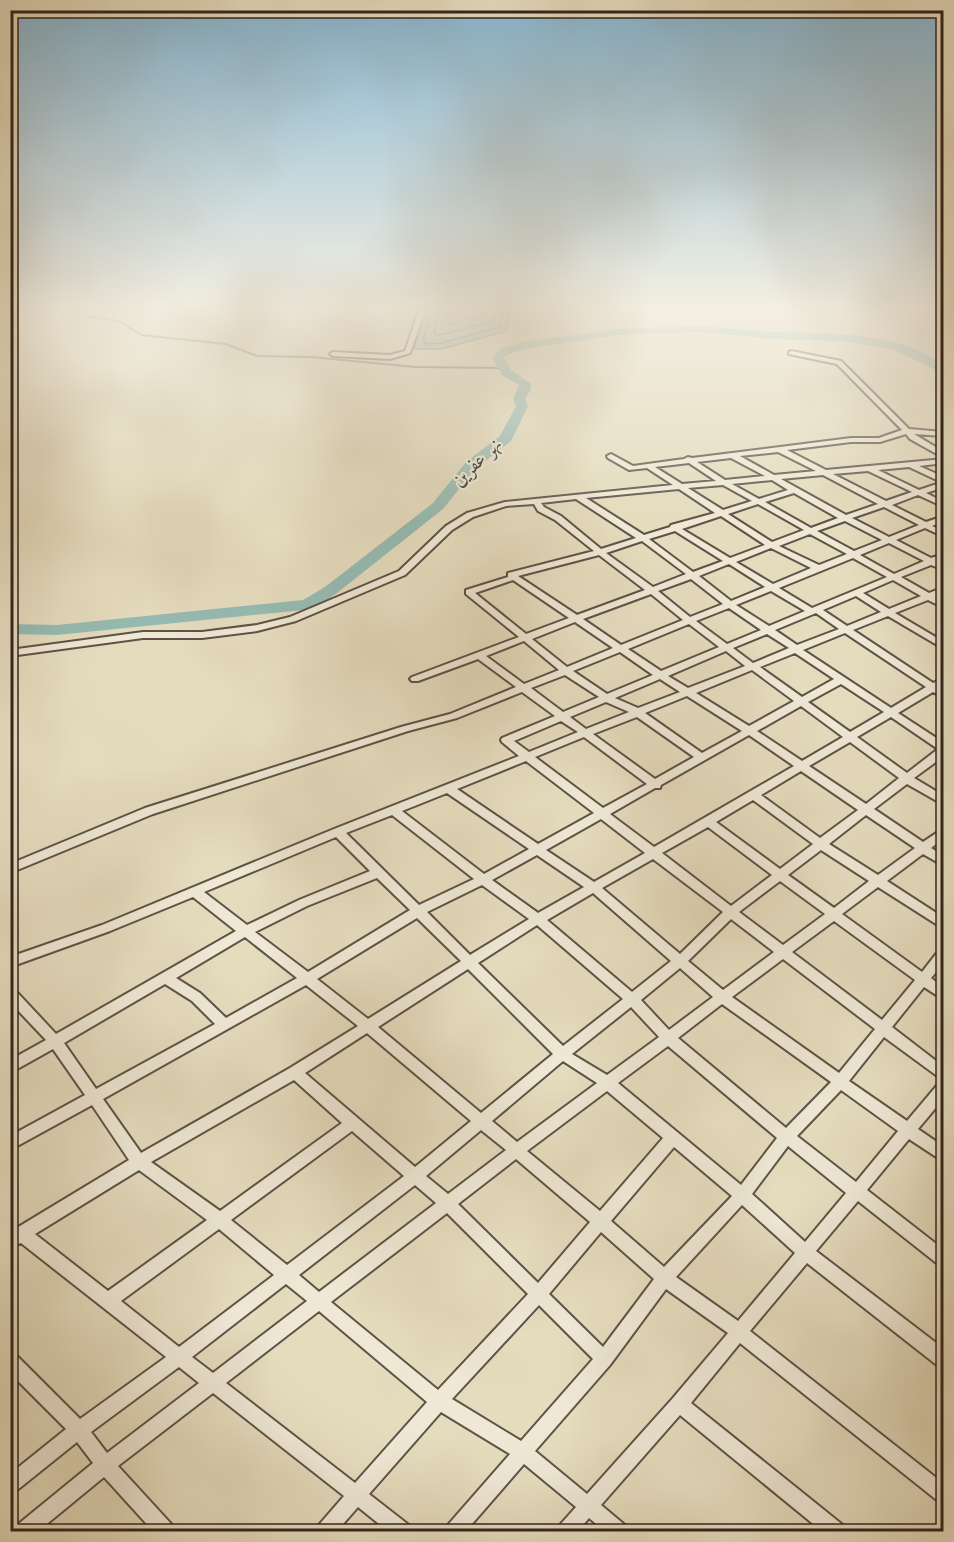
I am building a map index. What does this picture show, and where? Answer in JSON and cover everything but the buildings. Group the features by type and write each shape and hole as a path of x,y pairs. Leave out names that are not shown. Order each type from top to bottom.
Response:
{"street":[{"path":"854,377 907,431 944,456"},
{"path":"611,456 632,468 688,459 851,440 880,440 907,431 944,434"},
{"path":"779,449 884,506 944,535"},
{"path":"732,455 845,518 944,568"},
{"path":"688,459 723,482 850,555 944,605"},
{"path":"10,653 142,635 202,635 257,628 293,619 402,573 448,528 470,515 506,504 944,460"},
{"path":"910,464 944,482"},
{"path":"648,466 719,514 771,545 819,569"},
{"path":"870,468 944,505"},
{"path":"415,679 944,482"},
{"path":"795,490 600,552 511,575 944,862"},
{"path":"10,1485 79,1430 179,1357 414,1177 562,1054 679,962 731,912 778,874 822,845 944,749 729,604 641,538 578,497"},
{"path":"536,501 541,509 558,518 751,666 906,778 944,801"},
{"path":"10,869 149,811 405,729 453,716 944,518"},
{"path":"674,527 847,629 944,695"},
{"path":"944,556 506,740 944,1074"},
{"path":"515,577 469,592 566,671 608,698 638,712 702,757"},
{"path":"10,962 106,928 338,832 944,590"},
{"path":"857,592 944,646"},
{"path":"478,655 656,785"},
{"path":"10,1144 308,979 418,910 483,880 539,850 840,680"},
{"path":"404,1532 108,1301 14,1236 296,1072 538,919 708,822 944,681"},
{"path":"449,789 593,887 722,997 944,1156"},
{"path":"753,795 876,882 944,924"},
{"path":"395,811 483,880 538,919 633,1000 668,1038 856,1193 944,1260"},
{"path":"708,822 944,995"},
{"path":"338,832 562,1054 608,1083 742,1195 805,1252 944,1360"},
{"path":"22,1532 105,1465 516,1151 944,832"},
{"path":"10,1067 246,931 303,903 378,873"},
{"path":"195,892 368,1026 600,1221 664,1278 738,1331 944,1496"},
{"path":"453,1532 604,1359 664,1278 742,1195 788,1138 840,1082 882,1027 944,953"},
{"path":"165,977 196,997 225,1025"},
{"path":"14,999 56,1042 140,1162 219,1219 439,1401 523,1452 620,1532"},
{"path":"296,1072 414,1177 448,1204 604,1359"},
{"path":"565,1532 680,1404 738,1331 944,1087"},
{"path":"108,1301 352,1123"},
{"path":"324,1532 439,1401 539,1294 673,1137"},
{"path":"10,1361 79,1430 105,1465 167,1532"},
{"path":"680,1404 838,1532"}],"waterway":[{"name":"نهر عفرين","path":"10,629 57,630 307,605 331,590 438,506 471,465 506,438 522,406 519,399 525,389 525,384 514,377"}]}
